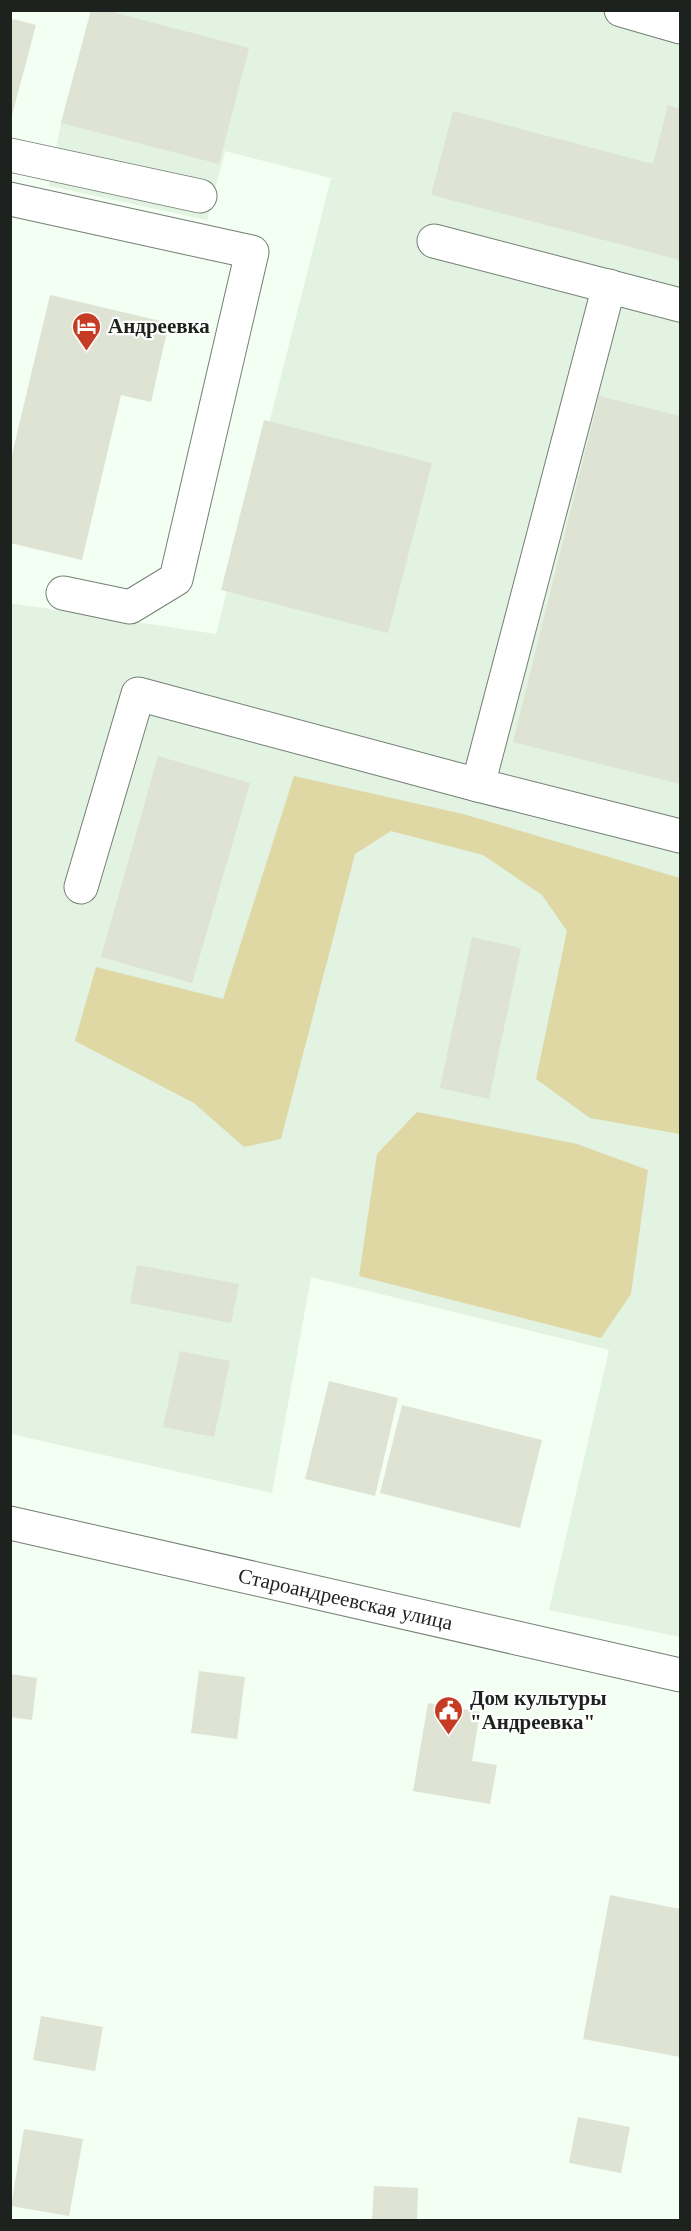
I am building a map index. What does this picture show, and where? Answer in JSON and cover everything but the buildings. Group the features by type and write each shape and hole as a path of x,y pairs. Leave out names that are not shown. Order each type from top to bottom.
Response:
{"street":[{"path":"621,10 681,27"},
{"path":"10,155 200,196"},
{"path":"10,199 252,252 176,579 130,607 63,593"},
{"path":"434,241 681,305"},
{"path":"478,785 609,286"},
{"path":"81,888 138,694 478,785 681,836"},
{"name":"Староандреевская улица","path":"10,1523 681,1675"}],"shaded area":[{"path":"91,11 680,11 680,1637 549,1610 609,1350 311,1277 272,1493 11,1434 10,603 216,634 331,178 225,151 207,220 49,186 61,123"},
{"path":"294,776 463,814 680,878 680,1134 590,1118 536,1079 567,931 542,895 483,855 391,831 355,854 281,1139 244,1147 194,1103 75,1041 96,967 223,999"},
{"path":"417,1112 577,1144 648,1170 631,1294 601,1338 359,1276 377,1154"}],"place":[{"name":"Андреевка","path":"87,352"},
{"name":"Дом культуры \"Андреевка\"","path":"449,1736"}]}
